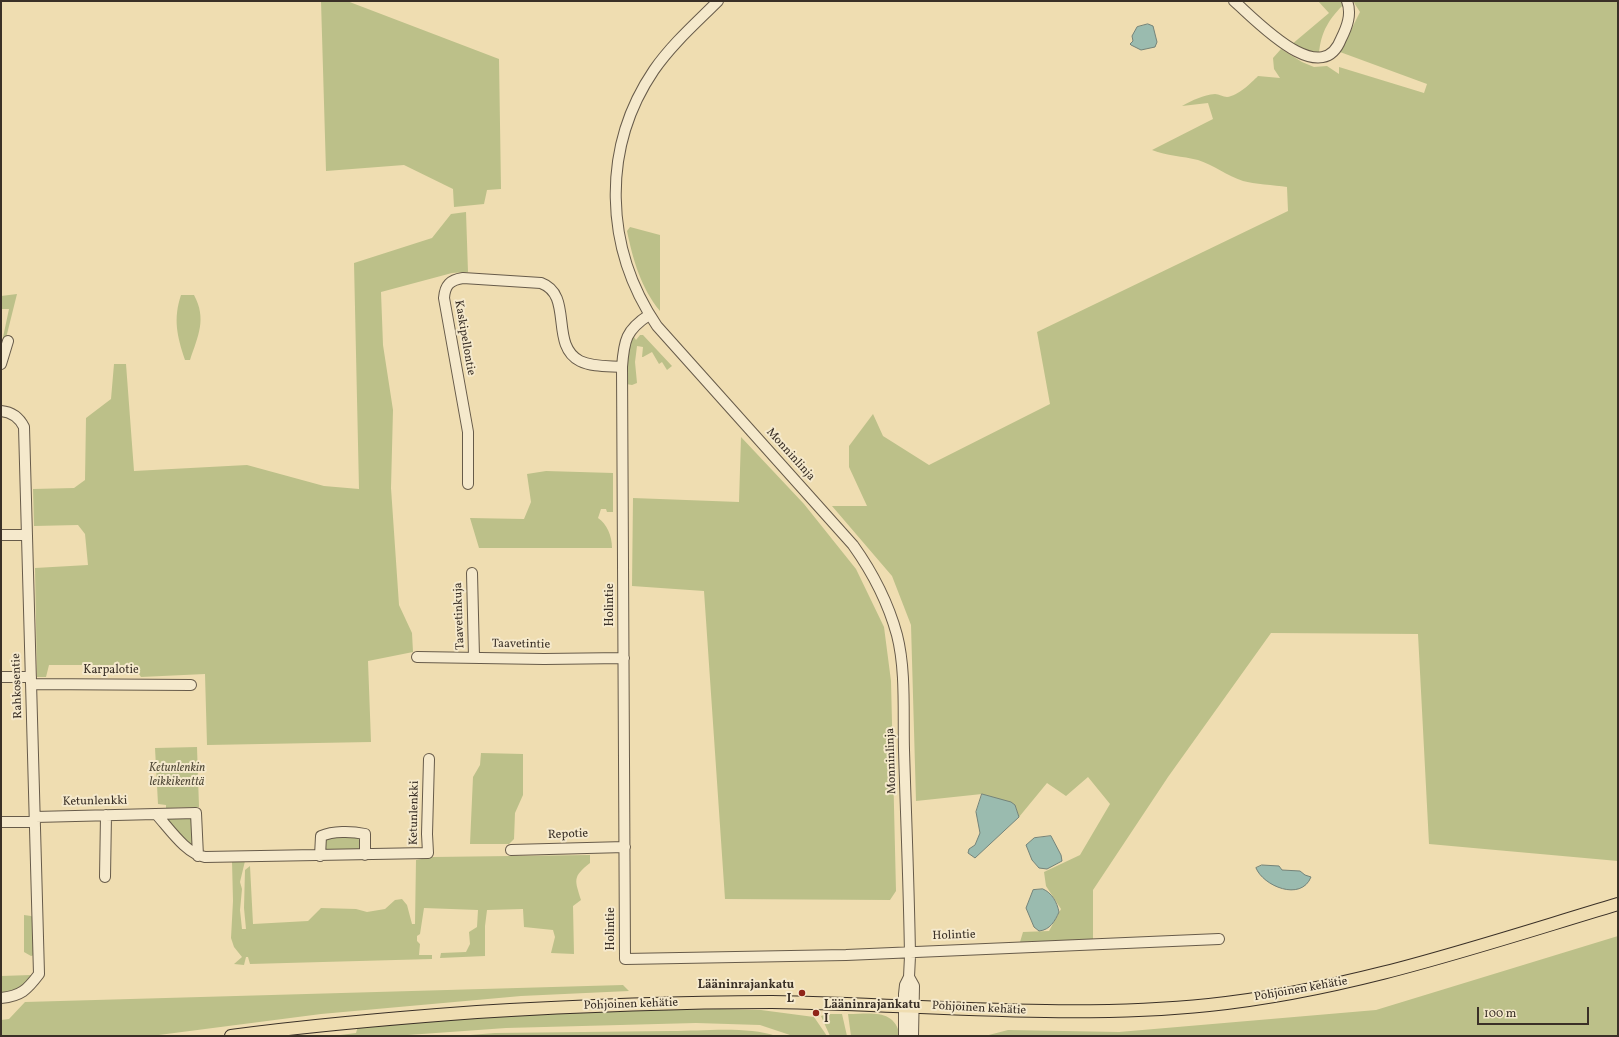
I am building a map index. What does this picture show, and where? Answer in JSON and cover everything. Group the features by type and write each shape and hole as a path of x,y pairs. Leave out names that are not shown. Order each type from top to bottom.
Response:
{"main road":[{"name":"Pohjoinen kehätie","path":"232,1036 361,1021 531,1009 731,1002 908,1005 1028,1011 1125,1011 1213,1004 1261,998 1336,985 1403,969 1457,954 1618,904"}],"street":[{"name":"Monninlinja","path":"718,1 680,39 654,71 640,94 621,141 616,172 615,200 617,222 626,264 649,315 669,342 853,546 871,572 886,602 897,636 902,674 910,951 909,977 914,986 908,1005"},
{"path":"1234,1 1283,44 1295,52 1318,58 1326,57 1332,53 1341,41 1350,12 1347,1"},
{"name":"Kaskipellontie","path":"468,484 468,432 444,298 447,285 453,280 463,278 541,283 548,285 558,299 565,343 573,356 589,364 622,367"},
{"name":"Holintie","path":"649,315 637,323 628,334 624,348 622,367 625,959 846,955 910,951 1219,939"},
{"path":"1,364 8,341"},
{"name":"Rahkosentie","path":"1,411 13,414 21,420 24,427 39,974 25,991 12,997 1,998"},
{"path":"1,536 27,535"},
{"name":"Taavetinkuja","path":"472,573 474,657"},
{"name":"Taavetintie","path":"417,657 544,659 624,658"},
{"name":"Karpalotie","path":"1,677 31,680 191,685"},
{"name":"Ketunlenkki","path":"1,822 106,815 196,813 198,856 320,856 428,852 429,759"},
{"path":"156,814 190,851 198,856"},
{"path":"106,815 106,877"},
{"path":"320,856 321,836 328,833 357,832 365,834 365,855"},
{"name":"Repotie","path":"511,850 625,846"},
{"path":"904,1036 908,1005"},
{"path":"908,1005 913,1036"}],"green space":[{"path":"321,1 347,1 499,59 501,189 487,190 484,204 454,207 453,189 404,165 326,171"},
{"path":"1318,1 1344,1 1345,3 1330,20 1324,32 1319,54 1291,45 1329,13"},
{"path":"1353,1 1618,1 1618,861 1429,844 1418,634 1271,633 1168,777 1093,890 1093,939 1020,942 1023,932 1049,931 1061,909 1046,886 1044,872 1080,855 1110,804 1088,777 1066,796 1047,783 1019,817 1015,805 982,794 916,801 911,625 892,576 832,506 867,506 849,467 849,446 873,414 883,436 929,465 1050,404 1037,332 1288,211 1287,187 1243,181 1198,160 1163,154 1152,150 1213,119 1208,103 1182,106 1206,95 1216,94 1224,97 1231,96 1244,89 1258,76 1280,78 1274,69 1273,58 1281,49 1302,62 1314,67 1327,66 1339,74 1339,67 1424,93 1427,84 1340,52 1360,12"},
{"path":"466,212 468,272 452,273 381,292 383,345 393,410 391,488 399,605 412,633 413,652 368,661 371,742 207,745 205,674 141,677 133,665 49,665 46,677 37,677 35,568 88,565 85,534 78,525 34,526 33,489 74,488 85,480 86,418 111,399 114,364 126,364 134,471 247,465 324,486 359,489 354,263 432,238 451,214"},
{"path":"630,227 660,235 660,311 648,293 639,273 627,231"},
{"path":"17,294 5,342 2,342 9,309 1,309 1,296"},
{"path":"181,295 194,295 200,312 200,328 190,360 185,360 177,328 177,312"},
{"path":"634,333 636,340 640,335 643,335 672,366 667,370 662,362 659,364 652,352 642,357 643,347 637,346 635,362 637,383 632,385 626,384 626,354"},
{"path":"741,437 804,504 856,569 884,627 891,681 896,891 890,900 725,899 704,591 632,586 633,498 739,502"},
{"path":"546,471 613,473 613,512 607,512 606,509 601,509 598,518 608,531 612,548 479,548 470,518 524,519 531,502 527,474"},
{"name":"Ketunlenkin leikkikenttä","path":"197,747 199,807 166,808 166,805 158,804 155,748"},
{"path":"481,753 523,754 523,795 515,813 514,839 509,844 470,844 473,777 480,765"},
{"path":"165,817 192,818 193,849"},
{"path":"329,836 360,837 360,850 324,851 324,841"},
{"path":"590,855 590,863 580,872 576,879 581,900 573,906 574,954 551,953 555,937 553,930 524,927 523,909 487,910 485,926 485,956 440,958 441,953 466,952 470,944 469,932 477,927 478,910 424,908 420,934 417,936 417,941 420,944 419,955 432,955 432,959 250,964 248,957 246,957 244,965 234,964 242,957 234,947 231,938 233,901 232,861 245,861 240,882 242,889 240,910 242,929 246,929 244,908 245,870 250,866 253,924 308,921 321,908 356,909 367,912 385,909 395,900 402,899 407,905 412,924 415,924 416,860 433,857"},
{"path":"24,915 34,918 35,955 31,956 24,952"},
{"path":"1618,936 1618,1036 985,1036 1008,1030 1119,1032 1376,1010"},
{"path":"31,975 32,977 22,988 1,994 1,976"},
{"path":"623,985 629,991 521,996 321,1014 151,1036 1,1036 1,1020 9,1019 25,1002"},
{"path":"625,1010 761,1010 814,1017 827,1036 793,1036 760,1025 696,1023 506,1028 394,1036 333,1036 356,1033 358,1026"},
{"path":"828,1014 842,1014 847,1036 830,1036 821,1016"},
{"path":"848,1014 880,1014 893,1021 900,1036 851,1036"},
{"path":"739,1030 765,1033 776,1036 458,1036 495,1033"}],"water":[{"path":"1148,24 1153,26 1157,42 1155,47 1141,50 1131,45 1130,44 1133,41 1132,36 1137,27"},
{"path":"982,794 1011,802 1015,805 1019,817 975,858 968,853 969,849 975,845 980,833 976,812"},
{"path":"1051,836 1061,855 1062,861 1047,869 1039,868 1032,860 1026,845 1034,838"},
{"path":"1262,865 1279,866 1282,870 1300,871 1311,877 1306,885 1299,889 1282,889 1266,881 1260,875 1256,868"},
{"path":"1043,889 1054,898 1059,912 1054,922 1049,927 1039,931 1034,927 1026,908 1033,890"}],"place":[{"name":"Lääninrajankatu L","path":"802,993"},
{"name":"Lääninrajankatu I","path":"816,1013"}]}
